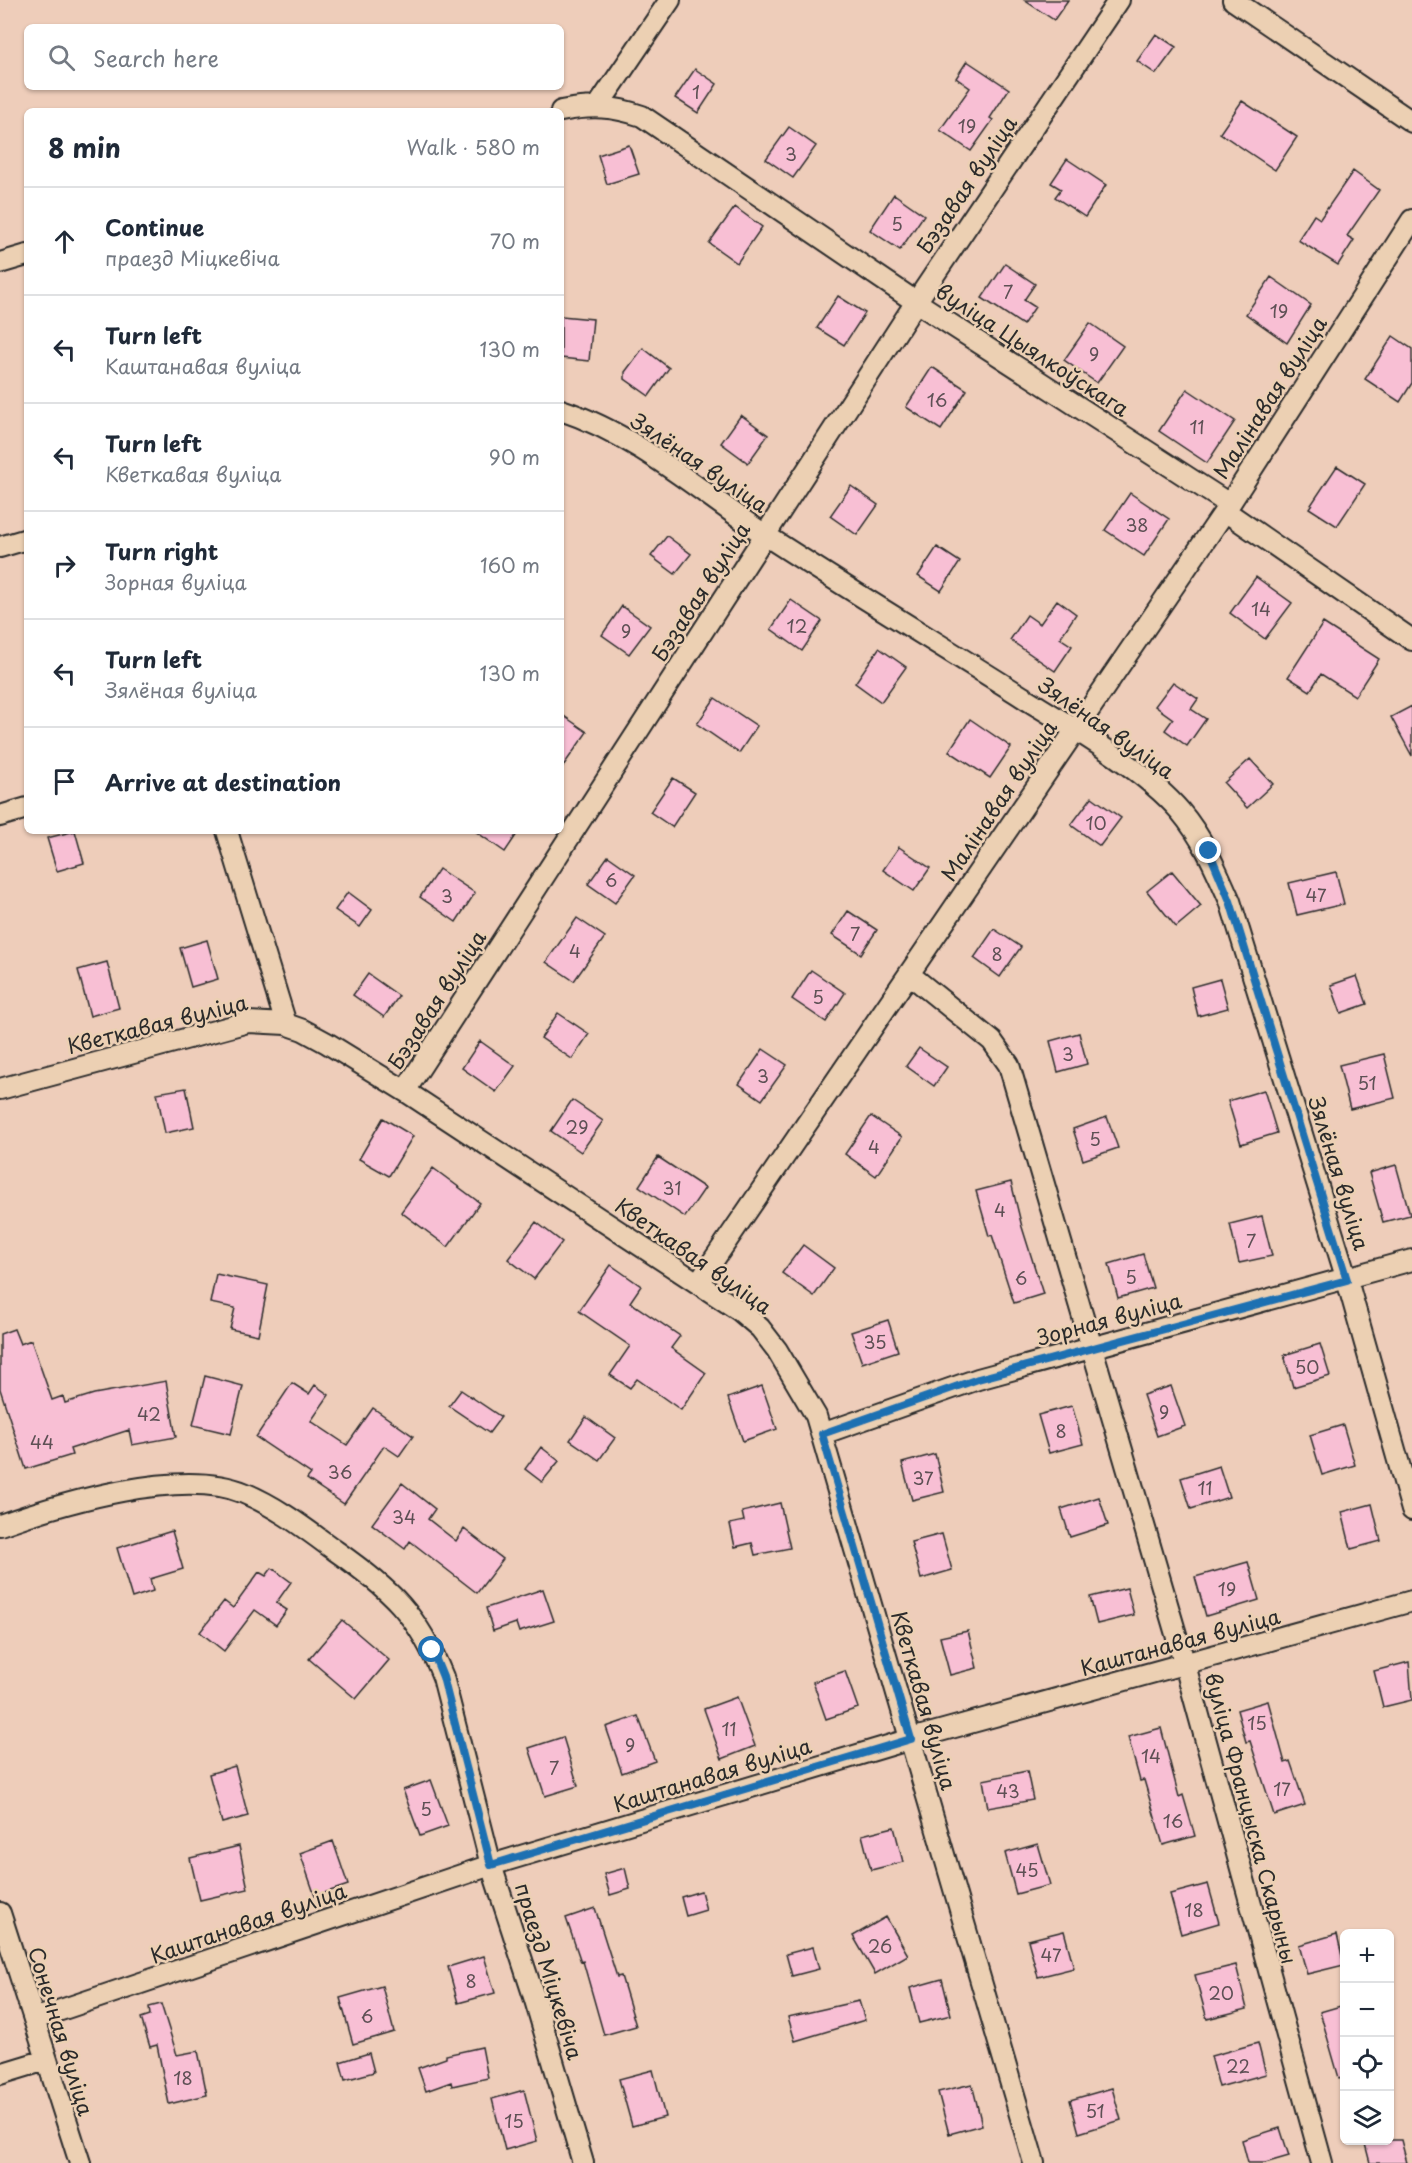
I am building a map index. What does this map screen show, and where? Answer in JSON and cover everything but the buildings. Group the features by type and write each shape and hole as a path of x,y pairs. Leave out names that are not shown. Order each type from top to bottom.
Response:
{"street":[{"path":"598,106 670,0"},
{"name":"Бэзавая вуліца","path":"405,1091 916,302 1119,0"},
{"path":"1233,0 1412,122"},
{"name":"вуліца Цыялкоўскага","path":"564,111 598,106 617,107 650,121 916,302 1227,507 1412,640"},
{"name":"Малінавая вуліца","path":"698,1283 1227,507 1412,220"},
{"path":"0,263 24,256"},
{"name":"Зялёная вуліца","path":"564,411 590,420 621,436 765,534 1075,730 1146,780 1179,810 1209,851 1230,901 1347,1280 1412,1510"},
{"path":"0,547 24,540"},
{"path":"0,816 24,809"},
{"path":"228,834 286,1024"},
{"name":"вуліца Францыска Скарыны","path":"909,974 992,1041 1009,1065 1185,1665 1322,2163"},
{"name":"Кветкавая вуліца","path":"0,1089 238,1024 273,1022 286,1024 327,1043 405,1091 698,1283 760,1328 794,1374 816,1416 822,1434 1034,2163"},
{"name":"Зорная вуліца","path":"822,1434 978,1379 1092,1346 1347,1280 1412,1260"},
{"name":"праезд Міцкевіча","path":"0,1525 90,1498 145,1488 203,1484 242,1492 279,1511 389,1590 411,1615 432,1650 443,1677 491,1865 584,2163"},
{"name":"Каштанавая вуліца","path":"34,2019 491,1865 911,1739 1412,1601"},
{"name":"Сонечная вуліца","path":"0,1913 80,2163"},
{"path":"0,2074 46,2060"}],"route":[{"path":"432,1650 443,1677 491,1865 911,1739 822,1434 978,1379 1092,1346 1347,1280 1230,901 1209,851"}]}
